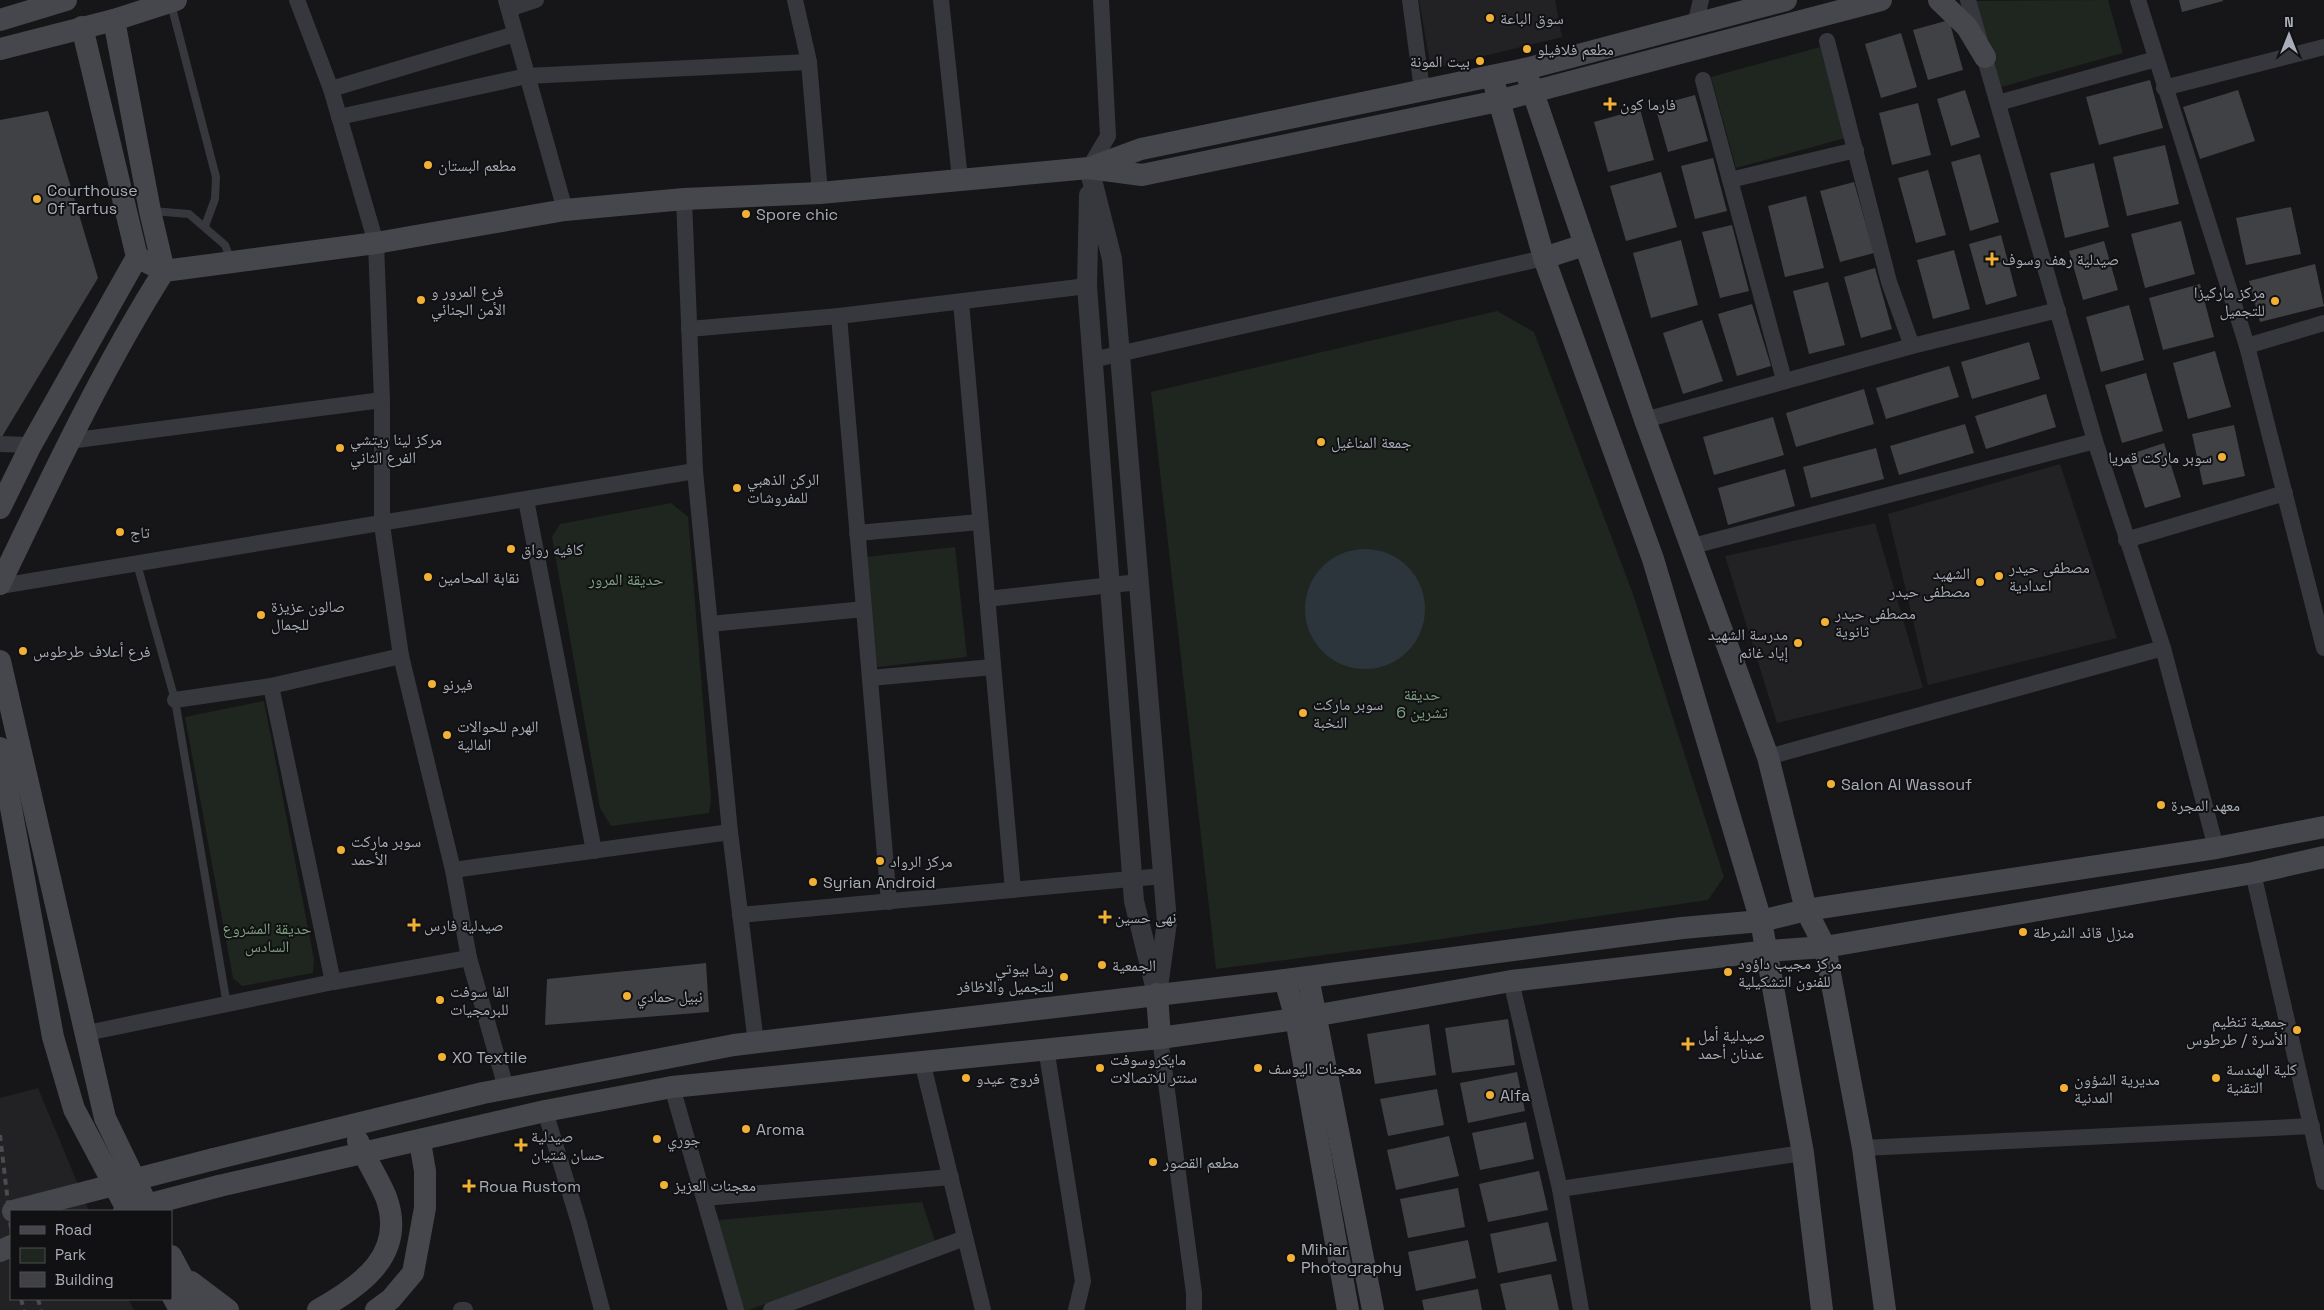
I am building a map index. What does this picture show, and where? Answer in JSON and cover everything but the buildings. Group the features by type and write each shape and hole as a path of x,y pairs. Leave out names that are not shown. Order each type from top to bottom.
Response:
{"main road":[{"path":"0,20 66,0"},
{"path":"1090,168 1140,149 1525,69 1786,0"},
{"path":"137,257 164,271 376,243 564,210 684,199 820,193 1090,168 1142,175 1533,93 1880,0"},
{"path":"1939,0 1967,27 1985,58"},
{"path":"0,49 114,20 173,1"},
{"path":"0,585 69,441 164,271 150,211 114,20"},
{"path":"0,508 32,445 137,257 82,27"},
{"path":"1525,69 1645,420 1768,757 1806,910 1825,947 1862,1148 1885,1310"},
{"path":"1492,76 1544,258 1653,559 1761,921 1768,951 1803,1153 1822,1310"},
{"path":"1544,258 1584,245"},
{"path":"1653,559 1690,547"},
{"path":"0,661 105,1118 150,1210"},
{"path":"0,748 53,1037 74,1109 127,1210"},
{"path":"20,1210 350,1124 506,1088 756,1043 1285,980 1682,928 1761,921 1806,910 2216,848 2324,827"},
{"path":"128,1210 219,1186 420,1142 545,1111 672,1087 1160,1038 1306,1017 1511,981 1768,951 1825,947 2253,873 2324,857"},
{"path":"1308,977 1306,1017 1348,1310"},
{"path":"1285,980 1306,1017 1373,1310"},
{"path":"1157,994 1160,1038"},
{"path":"318,1310 352,1291 372,1272 386,1250 391,1226 386,1197 363,1154 350,1124"},
{"path":"376,1310 391,1299 413,1273 425,1208 425,1171 420,1142"},
{"path":"175,1264 200,1310"},
{"path":"175,1264 214,1302 228,1310"},
{"path":"172,1295 180,1310"}],"street":[{"path":"297,0 331,89 376,243 382,400 382,525 401,656 453,870 469,958 506,1088"},
{"path":"536,0 507,5 564,210"},
{"path":"795,0 809,62 820,193"},
{"path":"941,0 960,179"},
{"path":"1101,0 1108,136 1090,168 1087,286 1134,901 1157,994"},
{"path":"1410,0 1422,90"},
{"path":"1695,24 1701,0"},
{"path":"1968,0 2095,441 2163,648 2216,848"},
{"path":"2138,0 2164,88 2247,346 2324,648"},
{"path":"331,89 515,34"},
{"path":"1827,41 1889,282 1912,346"},
{"path":"2164,88 2324,47"},
{"path":"1998,103 2156,59"},
{"path":"339,117 527,76 809,62"},
{"path":"1703,80 1784,380"},
{"path":"1730,180 1856,150"},
{"path":"1090,168 1112,259 1163,876 1166,922 1157,994"},
{"path":"684,199 695,471 730,832 756,1043"},
{"path":"1092,360 1544,258"},
{"path":"689,329 839,316 1087,286"},
{"path":"961,302 1014,890"},
{"path":"1645,420 1784,380 2058,310"},
{"path":"839,316 889,902"},
{"path":"2247,346 2324,323"},
{"path":"69,441 382,400"},
{"path":"1690,547 2095,441"},
{"path":"0,444 32,445"},
{"path":"0,585 382,525 695,471"},
{"path":"2126,540 2285,493"},
{"path":"526,500 594,851"},
{"path":"857,533 980,522"},
{"path":"987,599 1138,582"},
{"path":"710,624 864,609"},
{"path":"1768,757 2163,648"},
{"path":"175,700 271,686 401,656"},
{"path":"870,678 994,667"},
{"path":"271,686 333,982"},
{"path":"453,870 730,832"},
{"path":"2253,873 2324,1182"},
{"path":"740,916 1163,876"},
{"path":"87,1033 333,982 469,958"},
{"path":"1511,981 1560,1189 1581,1310"},
{"path":"1160,1038 1194,1293 1194,1310"},
{"path":"1046,1048 1083,1281 1076,1310"},
{"path":"922,1061 983,1310"},
{"path":"672,1087 736,1310"},
{"path":"545,1111 579,1224 602,1310"},
{"path":"1862,1148 2312,1126"},
{"path":"1560,1189 1803,1153"},
{"path":"704,1198 950,1177"},
{"path":"771,1310 965,1238"}],"lane":[{"path":"173,1 216,176 215,199 205,226"},
{"path":"150,211 190,214 225,245 232,262"},
{"path":"137,564 175,700 227,1005"}],"shaded area":[{"name":"سوق الباعة","path":"1419,0 1555,0 1562,37 1431,69"},
{"name":"مصطفى حيدر اعدادية","path":"2060,464 2117,638 1928,685 1888,514"},
{"name":"مصطفى حيدر ثانوية","path":"1875,523 1923,688 1777,723 1725,556"},
{"path":"1365,549 1377,550 1388,554 1398,559 1407,567 1415,576 1420,586 1424,597 1424,621 1420,632 1415,642 1407,651 1398,659 1388,664 1377,668 1365,669 1353,668 1342,664 1332,659 1323,651 1315,642 1310,632 1306,621 1305,609 1306,597 1310,586 1315,576 1323,567 1332,559 1342,554 1353,550"},
{"path":"38,1088 89,1210 10,1210 10,1300 129,1300 134,1310 0,1310 0,1098"}],"green space":[{"path":"2108,0 2123,53 2001,87 1976,1"},
{"path":"1820,47 1845,138 1736,168 1711,77"},
{"name":"حديقة 6 تشرين","path":"1497,311 1534,332 1633,594 1724,877 1708,900 1407,944 1216,969 1151,392"},
{"name":"حديقة المرور","path":"671,503 688,517 711,799 709,813 611,826 600,808 552,537 560,524"},
{"path":"955,547 967,657 877,667 865,557"},
{"name":"حديقة المشروع السادس","path":"264,701 314,959 313,973 242,986 233,978 185,717"},
{"path":"922,1202 935,1241 749,1310 743,1310 718,1220"}],"railway":[{"path":"0,1135 10,1220"},
{"path":"21,1300 24,1310"},
{"path":"38,1300 41,1310"}],"place":[{"name":"سوق الباعة","path":"1490,18"},
{"name":"مطعم فلافيلو","path":"1527,49"},
{"name":"بيت المونة","path":"1480,61"},
{"name":"فارما كون","path":"1610,104"},
{"name":"مطعم البستان","path":"428,165"},
{"name":"Courthouse Of Tartus","path":"37,199"},
{"name":"Spore chic","path":"746,214"},
{"name":"صيدلية رهف وسوف","path":"1992,259"},
{"name":"فرع المرور و الأمن الجنائي","path":"421,300"},
{"name":"مركز ماركيزا للتجميل","path":"2275,301"},
{"name":"جمعة المناغيل","path":"1321,442"},
{"name":"مركز لينا ريتشي الفرع الثاني","path":"340,448"},
{"name":"سوبر ماركت قمريا","path":"2222,457"},
{"name":"الركن الذهبي للمفروشات","path":"737,488"},
{"name":"تاج","path":"120,532"},
{"name":"كافيه رواق","path":"511,549"},
{"name":"مصطفى حيدر اعدادية","path":"1999,576"},
{"name":"نقابة المحامين","path":"428,577"},
{"name":"الشهيد مصطفى حيدر","path":"1980,582"},
{"name":"صالون عزيزة للجمال","path":"261,615"},
{"name":"مصطفى حيدر ثانوية","path":"1825,622"},
{"name":"مدرسة الشهيد إياد غانم","path":"1798,643"},
{"name":"فرع أعلاف طرطوس","path":"23,651"},
{"name":"فيرنو","path":"432,684"},
{"name":"سوبر ماركت النخبة","path":"1303,713"},
{"name":"الهرم للحوالات المالية","path":"447,735"},
{"name":"Salon Al Wassouf","path":"1831,784"},
{"name":"معهد المجرة","path":"2161,805"},
{"name":"سوبر ماركت الأحمد","path":"341,850"},
{"name":"مركز الرواد","path":"880,861"},
{"name":"Syrian Android","path":"813,882"},
{"name":"نهى حسين","path":"1105,917"},
{"name":"صيدلية فارس","path":"414,925"},
{"name":"منزل قائد الشرطة","path":"2023,932"},
{"name":"الجمعية","path":"1102,965"},
{"name":"مركز مجيب داؤود للفنون التشكيلية","path":"1728,972"},
{"name":"رشا بيوتي للتجميل والاظافر","path":"1064,977"},
{"name":"نبيل حمادي","path":"627,996"},
{"name":"الفا سوفت للبرمجيات","path":"440,1000"},
{"name":"جمعية تنظيم الأسرة / طرطوس","path":"2297,1030"},
{"name":"صيدلية أمل عدنان أحمد","path":"1688,1044"},
{"name":"XO Textile","path":"442,1057"},
{"name":"مايكروسوفت سنتر للاتصالات","path":"1100,1068"},
{"name":"معجنات اليوسف","path":"1258,1068"},
{"name":"فروج عيدو","path":"966,1078"},
{"name":"كلية الهندسة التقنية","path":"2216,1078"},
{"name":"مديرية الشؤون المدنية","path":"2064,1088"},
{"name":"Alfa","path":"1490,1095"},
{"name":"Aroma","path":"746,1129"},
{"name":"جوري","path":"657,1139"},
{"name":"صيدلية حسان شتيان","path":"521,1145"},
{"name":"مطعم القصور","path":"1153,1162"},
{"name":"معجنات العزيز","path":"664,1185"},
{"name":"Roua Rustom","path":"469,1186"},
{"name":"Mihiar Photography","path":"1291,1258"}]}
